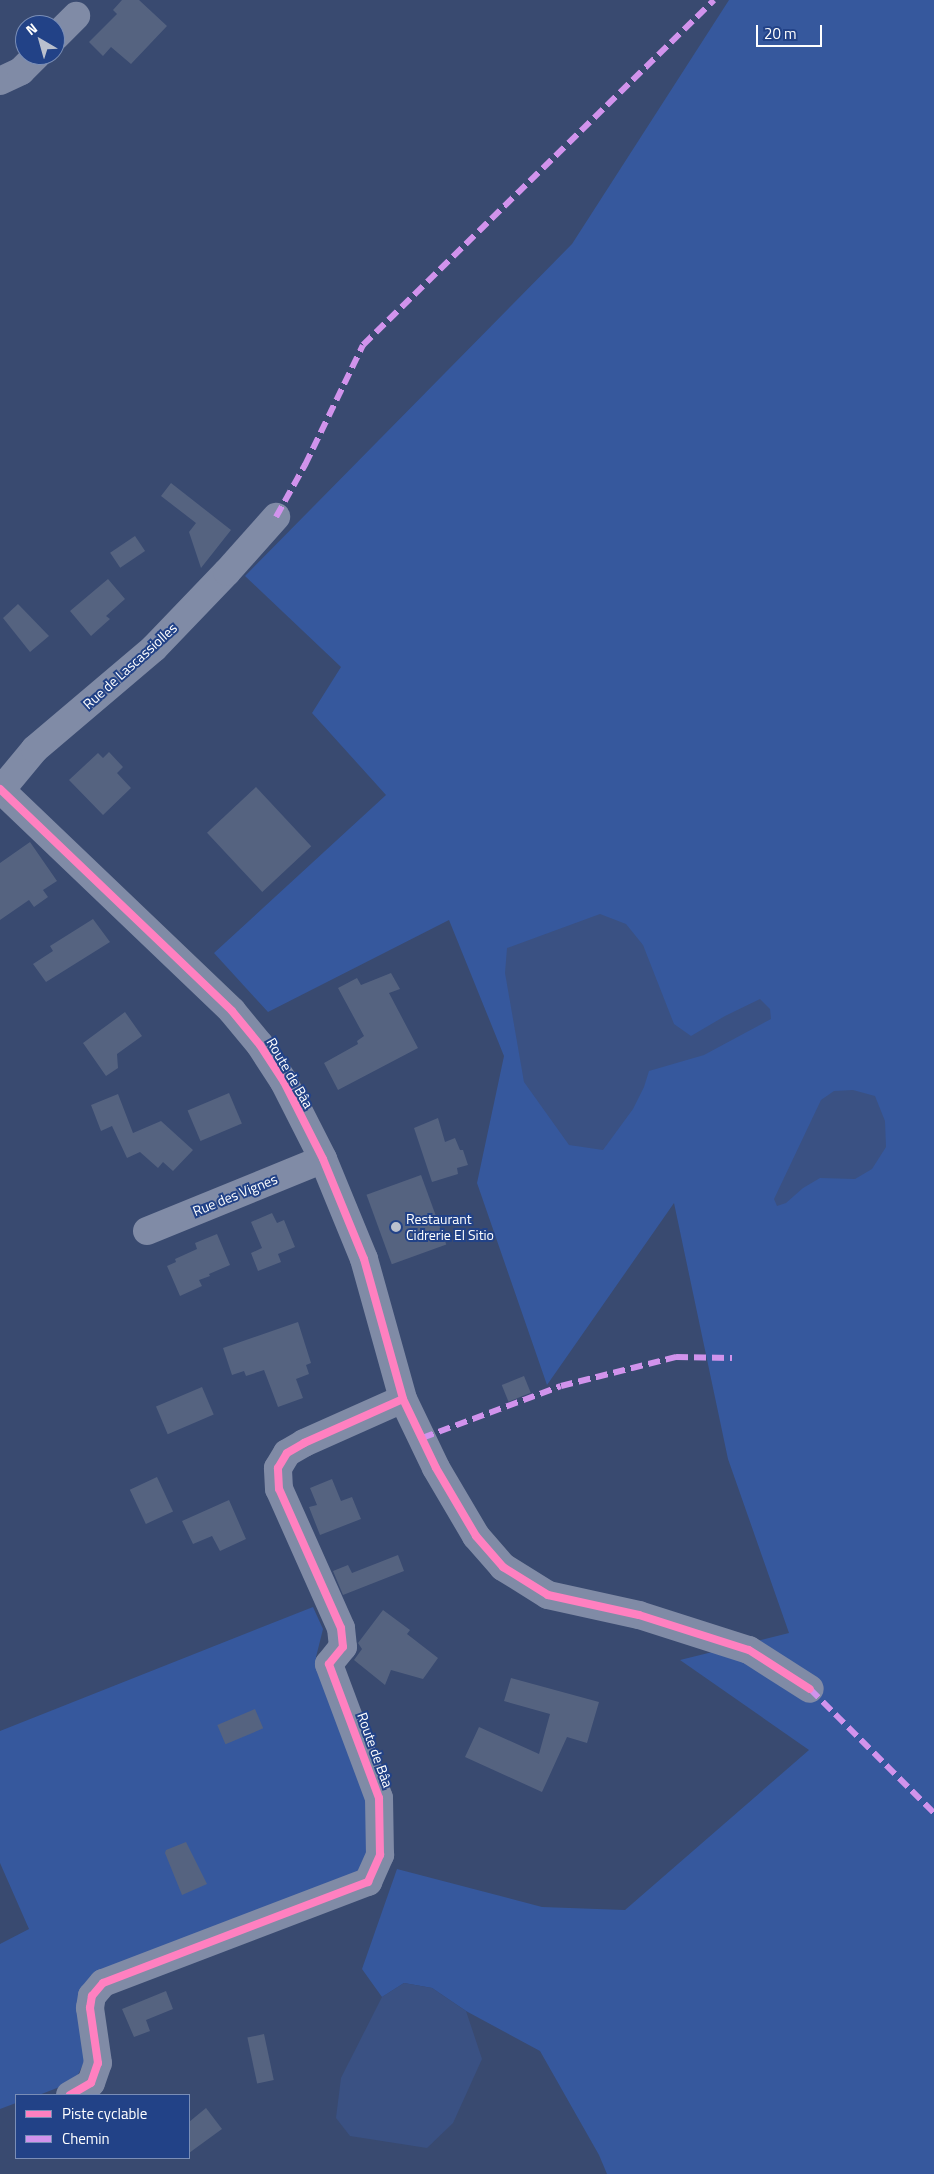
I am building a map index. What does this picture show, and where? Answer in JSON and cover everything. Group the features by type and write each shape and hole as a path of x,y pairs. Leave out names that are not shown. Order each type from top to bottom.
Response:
{"street":[{"path":"65,27 76,16"},
{"path":"0,81 21,71 27,65"},
{"name":"Rue de Lascassiolles","path":"1,789 34,749 154,648 227,572 276,516"},
{"name":"Route de Bâa","path":"1,789 232,1011 260,1045 284,1082 323,1158 364,1259 403,1399 436,1468 476,1536 503,1568 548,1595 639,1615 749,1650 810,1689"},
{"name":"Rue des Vignes","path":"147,1231 323,1158"},
{"name":"Route de Bâa","path":"72,2094 91,2083 98,2063 90,2008 92,1996 103,1983 368,1882 380,1855 379,1798 329,1664 343,1648 342,1628 278,1489 278,1468 288,1453 304,1443 403,1399"}],"shaded area":[{"path":"729,0 934,0 934,2174 607,2174 599,2155 540,2051 466,2011 432,1988 404,1983 382,1997 362,1969 397,1869 542,1907 625,1910 809,1750 680,1660 789,1633 728,1459 674,1203 547,1385 477,1183 504,1056 449,920 268,1012 214,953 386,795 312,713 341,667 245,576 572,244"},
{"path":"600,914 626,924 643,945 674,1024 691,1036 725,1016 760,999 770,1009 771,1019 704,1055 649,1071 644,1087 633,1109 603,1150 569,1145 524,1082 505,973 507,948"},
{"path":"853,1090 875,1096 885,1121 886,1147 872,1169 855,1179 820,1178 803,1188 786,1203 777,1206 774,1199 821,1100 834,1091"},
{"path":"313,1607 323,1629 316,1657 366,1793 367,1868 90,1981 87,2056 75,2081 42,2094 15,2094 15,2103 0,2109 0,1944 29,1929 0,1863 0,1731"},
{"path":"404,1983 432,1988 466,2011 482,2059 453,2123 427,2148 350,2136 336,2118 341,2078 382,1997"}],"building":[{"path":"122,0 139,0 167,26 131,64 111,47 103,56 89,42 117,14 113,10"},
{"path":"171,483 231,530 201,568 189,532 196,523 161,496"},
{"path":"135,536 145,551 120,568 110,553"},
{"path":"108,579 125,599 106,616 110,619 91,636 70,611"},
{"path":"18,604 49,636 30,652 3,618"},
{"path":"109,752 123,767 117,773 131,788 103,815 69,780 98,753 103,758"},
{"path":"256,787 311,846 262,892 207,833"},
{"path":"30,842 57,881 43,890 48,897 34,907 29,900 0,920 0,863"},
{"path":"93,919 110,942 46,982 33,964 53,951 50,946"},
{"path":"391,973 400,989 389,993 418,1048 338,1090 324,1063 358,1044 357,1041 364,1036 338,988 357,978 361,985"},
{"path":"125,1012 142,1036 117,1054 118,1068 106,1076 83,1043"},
{"path":"229,1093 242,1123 200,1141 188,1111"},
{"path":"118,1094 133,1133 161,1121 193,1150 173,1171 163,1162 158,1168 140,1152 127,1158 112,1126 101,1131 91,1105"},
{"path":"438,1118 445,1142 455,1138 460,1150 463,1150 468,1165 457,1168 458,1174 432,1182 414,1128"},
{"path":"421,1175 446,1245 392,1264 366,1195"},
{"path":"272,1213 277,1223 284,1220 295,1247 278,1254 281,1262 258,1271 251,1253 262,1248 251,1222"},
{"path":"217,1234 230,1265 199,1280 202,1286 180,1296 167,1266 176,1262 175,1259 197,1249 195,1243"},
{"path":"298,1322 311,1363 306,1365 309,1374 296,1379 303,1398 278,1407 264,1370 246,1376 244,1371 232,1375 223,1348"},
{"path":"524,1376 531,1393 508,1402 502,1385"},
{"path":"202,1387 214,1415 168,1434 156,1407"},
{"path":"157,1477 173,1511 146,1524 130,1490"},
{"path":"332,1479 341,1501 352,1497 361,1519 320,1535 309,1507 317,1505 310,1488"},
{"path":"229,1500 246,1539 220,1551 212,1536 193,1544 182,1521"},
{"path":"398,1555 404,1571 343,1595 333,1571 348,1565 352,1573"},
{"path":"383,1610 410,1630 407,1634 438,1658 423,1679 391,1670 385,1685 354,1660 362,1649 358,1643"},
{"path":"511,1678 599,1702 587,1743 567,1737 542,1792 465,1757 479,1727 539,1754 550,1714 504,1701"},
{"path":"255,1709 263,1728 225,1744 217,1725"},
{"path":"186,1842 207,1884 182,1895 165,1853 166,1850"},
{"path":"166,1991 173,2009 146,2020 150,2031 134,2037 122,2009"},
{"path":"264,2034 274,2080 257,2084 247,2038"},
{"path":"206,2108 222,2129 190,2152 190,2121"}],"marked path":[{"path":"276,517 305,465 363,345 714,0"},
{"path":"422,1438 561,1386 676,1357 732,1358"},
{"path":"810,1689 934,1813"}],"cycle path":[{"path":"0,789 232,1011 260,1045 284,1082 323,1159 364,1259 403,1399 436,1468 476,1536 503,1567 548,1595 639,1615 749,1650 810,1689"},
{"path":"72,2094 91,2083 98,2063 90,2008 92,1996 103,1983 368,1882 380,1855 379,1798 329,1664 343,1647 341,1628 279,1489 278,1468 287,1453 304,1443 403,1399"}],"place":[{"name":"Restaurant Cidrerie El Sitio","path":"396,1227"}]}
